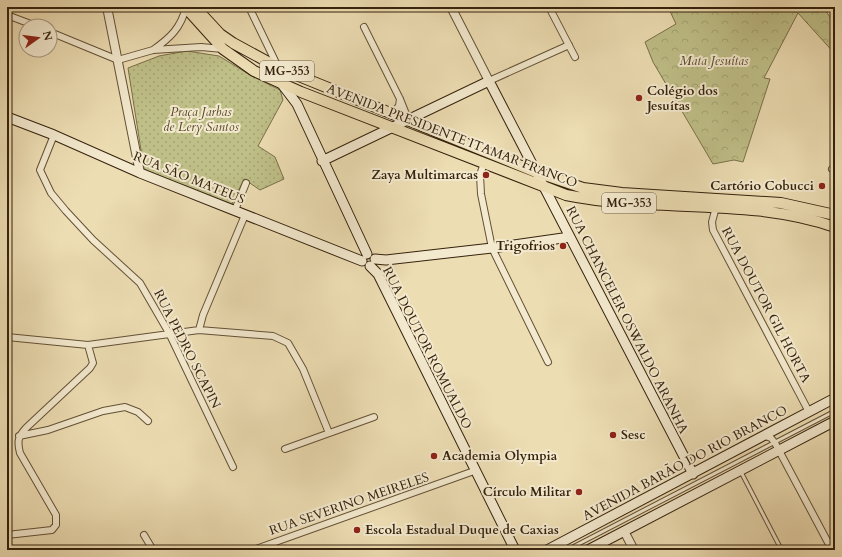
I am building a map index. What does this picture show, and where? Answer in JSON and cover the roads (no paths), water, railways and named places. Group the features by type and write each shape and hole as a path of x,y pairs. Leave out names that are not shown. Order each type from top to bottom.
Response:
{"main road":[{"name":"AVENIDA PRESIDENTE ITAMAR FRANCO","path":"186,7 223,49 254,71 301,92 566,194 598,201 716,207 783,213 835,227"},
{"name":"AVENIDA PRESIDENTE ITAMAR FRANCO","path":"195,7 220,34 233,43 279,68 536,172 582,188 604,191 781,203 835,215"},
{"path":"322,161 489,81"},
{"name":"RUA CHANCELER OSWALDO ARANHA","path":"489,81 696,476"},
{"name":"RUA DOUTOR ROMUALDO","path":"281,83 297,104 369,260 378,274 474,471 515,550"},
{"path":"390,113 391,127"},
{"name":"RUA SÃO MATEUS","path":"7,117 54,135 140,173 245,215 369,260 386,260 492,248 570,237"},
{"path":"804,218 814,216 835,222"},
{"path":"378,274 380,264 386,260"},
{"name":"AVENIDA BARÃO DO RIO BRANCO","path":"547,550 696,476 835,398"},
{"name":"AVENIDA BARÃO DO RIO BRANCO","path":"588,550 622,527 740,470 777,446 835,421"}],"street":[{"path":"107,7 140,173"},
{"path":"153,50 176,31 184,17 186,7"},
{"path":"249,7 279,68"},
{"name":"RUA CHANCELER OSWALDO ARANHA","path":"451,7 489,81"},
{"path":"549,7 575,57"},
{"path":"7,15 18,19"},
{"path":"364,27 400,99 408,119"},
{"path":"58,35 118,60 153,50 200,47 223,49"},
{"path":"489,81 569,44"},
{"path":"297,104 301,92"},
{"path":"390,113 399,106 400,99"},
{"name":"RUA PEDRO SCAPIN","path":"54,135 40,170 51,193 93,240 140,283 169,333 233,467"},
{"path":"484,163 480,175 481,194 492,248 548,362"},
{"path":"235,210 246,183"},
{"name":"RUA DOUTOR GIL HORTA","path":"716,207 712,222 714,230 809,412"},
{"path":"199,330 203,315 245,215"},
{"path":"7,337 88,345 199,330 273,336 288,344 303,369 329,433"},
{"path":"7,535 52,530 56,525 56,515 20,454 17,443 18,436 90,368 93,363 88,345"},
{"path":"18,436 48,430 103,411 125,407 138,412 148,421"},
{"path":"285,449 374,417"},
{"path":"765,436 771,438 777,446 832,550"},
{"name":"RUA SEVERINO MEIRELES","path":"253,550 474,471"},
{"path":"622,527 634,550"},
{"path":"144,535 153,550"}],"lane":[{"name":"AVENIDA BARÃO DO RIO BRANCO","path":"567,550 622,527 705,478 777,446 835,411"},
{"path":"740,470 780,547"},
{"path":"696,476 705,478"}],"place":[{"name":"Colégio dos Jesuítas","path":"639,98"},
{"name":"Zaya Multimarcas","path":"486,175"},
{"name":"Cartório Cobucci","path":"822,186"},
{"name":"Trigofrios","path":"563,246"},
{"name":"Sesc","path":"613,435"},
{"name":"Academia Olympia","path":"434,456"},
{"name":"Círculo Militar","path":"579,492"},
{"name":"Escola Estadual Duque de Caxias","path":"357,530"}],"park label":[{"name":"Mata Jesuítas","path":"714,61"},
{"name":"Praça Jarbas de Lery Santos","path":"201,120"}]}
